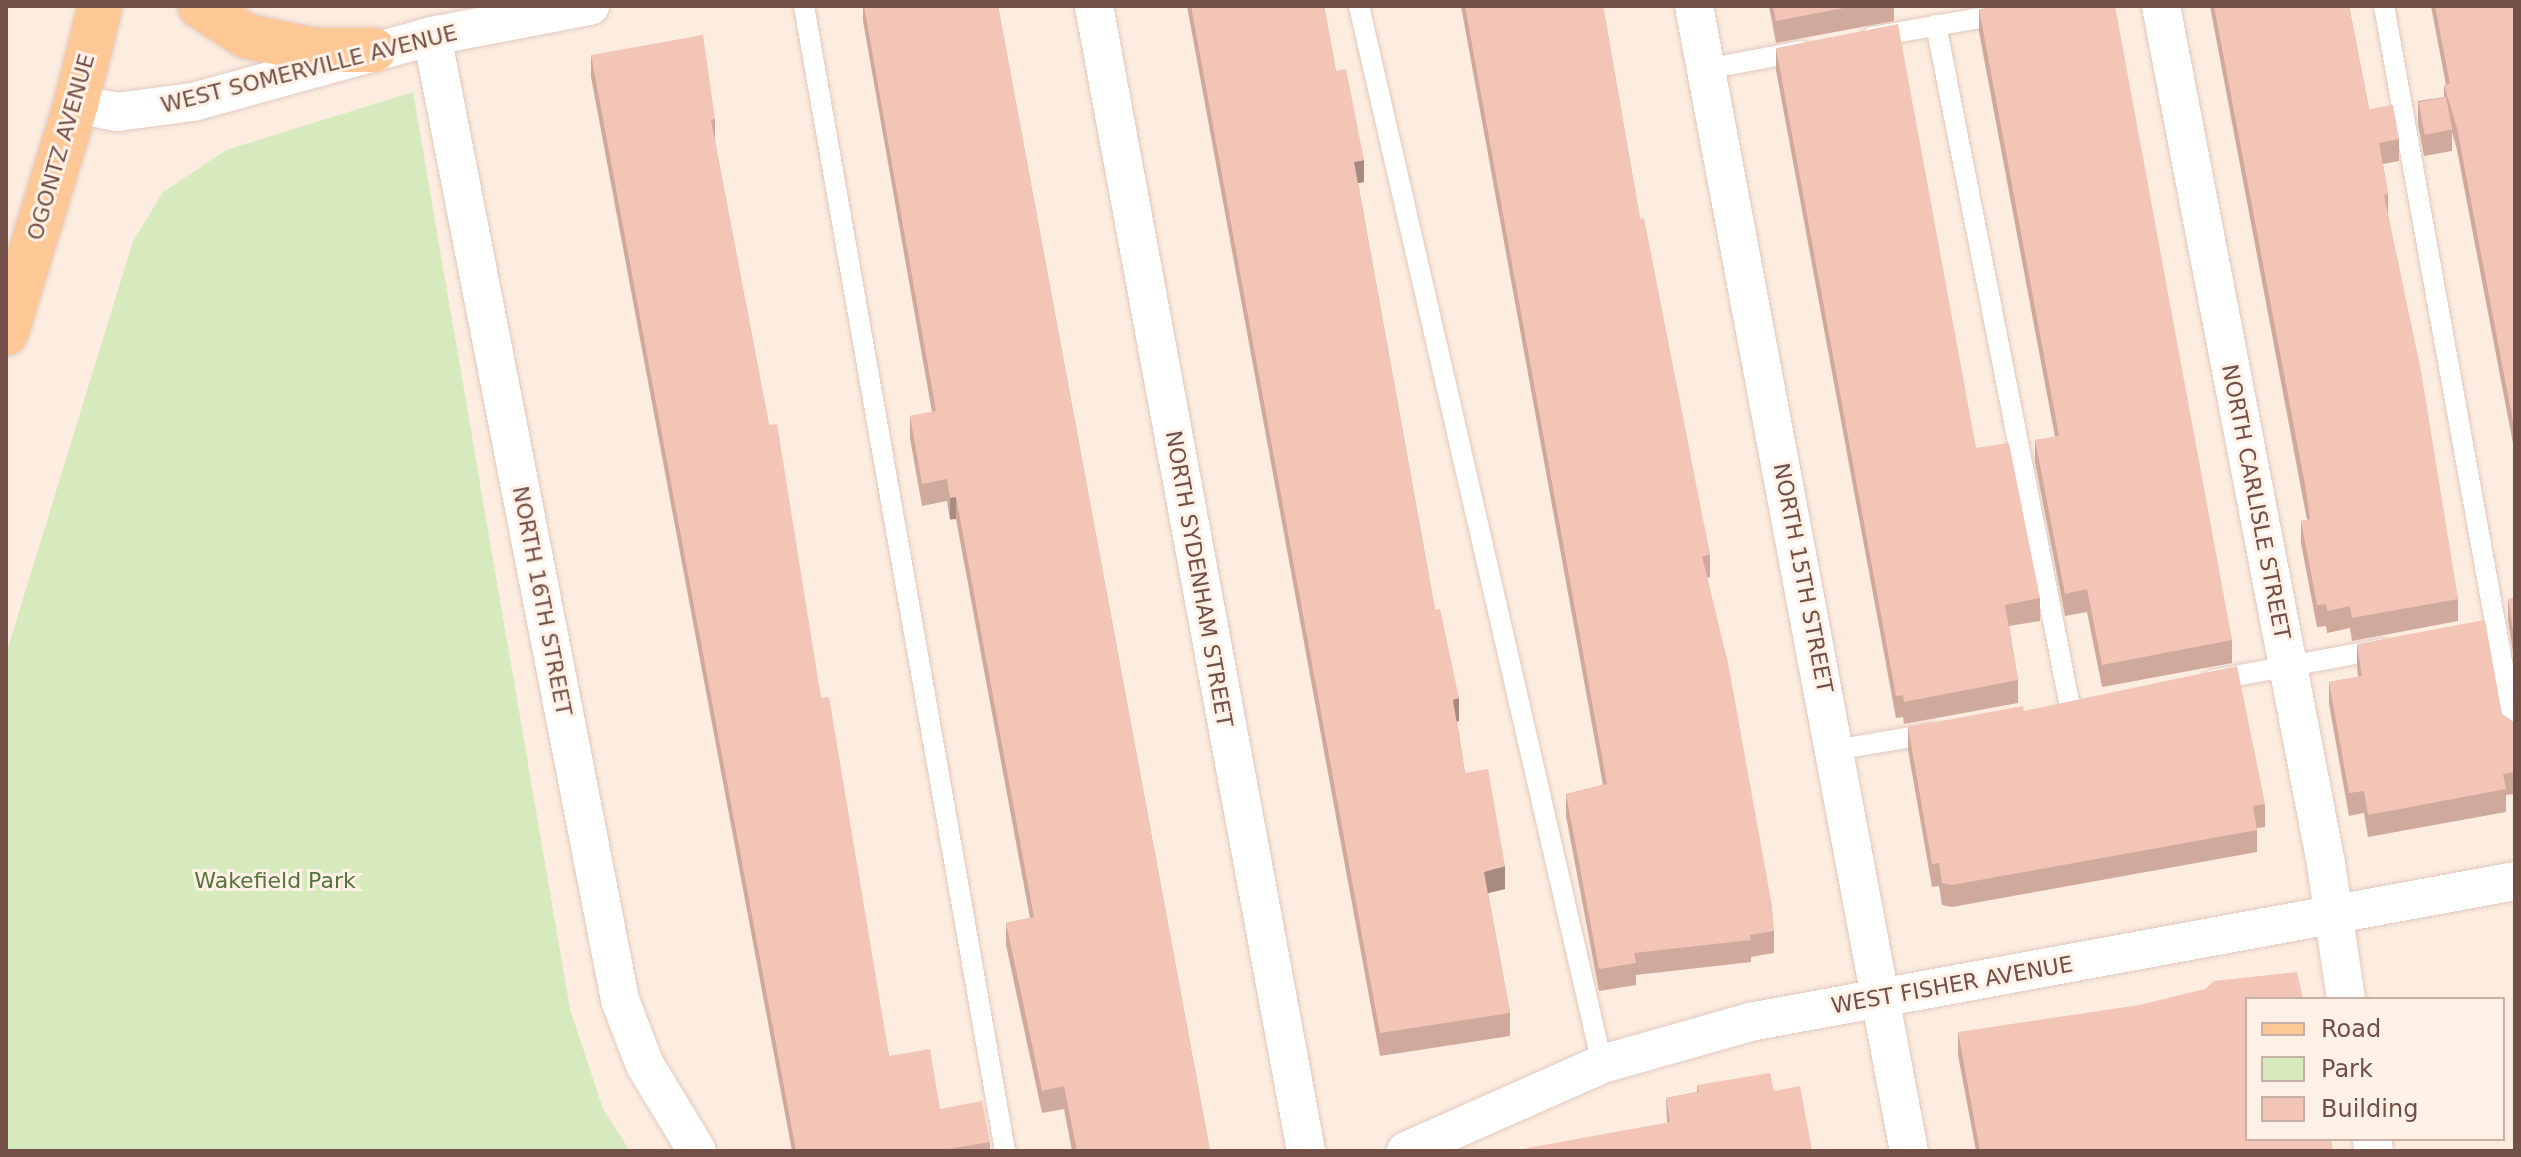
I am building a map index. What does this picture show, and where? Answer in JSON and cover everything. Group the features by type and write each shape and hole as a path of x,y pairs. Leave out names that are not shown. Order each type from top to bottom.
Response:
{"main road":[{"name":"OGONTZ AVENUE","path":"6,333 76,104 100,6"},
{"path":"200,6 246,36 313,50 374,50"}],"street":[{"name":"WEST SOMERVILLE AVENUE","path":"76,104 117,112 160,109 432,36 590,6"},
{"name":"NORTH SYDENHAM STREET","path":"1094,6 1306,1151"},
{"name":"NORTH 15TH STREET","path":"1694,6 1909,1151"},
{"name":"NORTH CARLISLE STREET","path":"2161,6 2287,666 2346,997"},
{"name":"NORTH 16TH STREET","path":"432,36 620,1000 645,1065 697,1151"},
{"name":"WEST FISHER AVENUE","path":"1415,1149 1602,1064 1750,1022 2515,881"}],"lane":[{"path":"804,6 1005,1151"},
{"path":"1359,6 1602,1064"},
{"path":"1707,69 2047,6"},
{"path":"2384,6 2489,629 2515,733"},
{"path":"1936,25 2070,707"},
{"path":"2192,684 2406,644"},
{"path":"1836,750 1953,729"}],"green space":[{"name":"Wakefield Park","path":"413,92 570,1009 603,1109 630,1151 6,1151 6,654 133,241 163,192 226,150"}],"building":[{"path":"864,6 998,6 1210,1151 1077,1151 1064,1086 1042,1091 1006,923 1034,917 956,497 950,498 947,479 922,484 910,416 936,411"},
{"path":"1191,6 1324,6 1336,71 1346,69 1364,160 1354,162 1435,610 1440,609 1459,698 1453,700 1465,773 1488,769 1505,866 1484,872 1510,1013 1380,1033"},
{"path":"1465,6 1603,6 1640,219 1644,218 1710,555 1702,556 1728,663 1772,906 1774,931 1750,935 1751,940 1634,953 1636,963 1599,969 1566,794 1607,784"},
{"path":"1773,6 1854,6 1776,21"},
{"path":"1997,6 2115,6 2232,640 2102,665 2087,589 2065,594 2035,440 2059,436 1979,9"},
{"path":"2214,6 2349,6 2369,109 2393,105 2399,139 2379,143 2388,194 2384,195 2421,371 2458,599 2352,618 2350,606 2327,611 2326,604 2317,605 2301,521 2310,519 2306,490"},
{"path":"2435,6 2515,6 2515,432 2457,128 2444,85 2450,84"},
{"path":"1898,24 1976,448 2009,443 2040,598 2005,605 2018,680 1904,702 1903,695 1896,696 1776,48"},
{"path":"703,35 715,119 711,120 769,425 777,424 821,698 829,697 889,1056 930,1049 940,1109 982,1101 990,1142 949,1149 945,1146 940,1151 796,1151 591,55"},
{"path":"2446,97 2452,129 2425,135 2419,102"},
{"path":"2515,598 2515,642 2508,599"},
{"path":"2485,620 2502,714 2515,723 2515,772 2503,774 2506,789 2368,815 2364,791 2349,793 2329,682 2362,676 2357,644"},
{"path":"2237,666 2265,804 2253,806 2257,830 1952,885 1942,883 1939,863 1932,864 1908,727 2023,706 2024,711"},
{"path":"2297,972 2303,997 2245,997 2245,1141 2331,1141 2333,1151 1980,1151 1958,1032 2139,1005 2205,989 2214,981"},
{"path":"1770,1073 1774,1091 1800,1086 1812,1151 1511,1151 1670,1122 1666,1098 1699,1092 1697,1085"}]}
